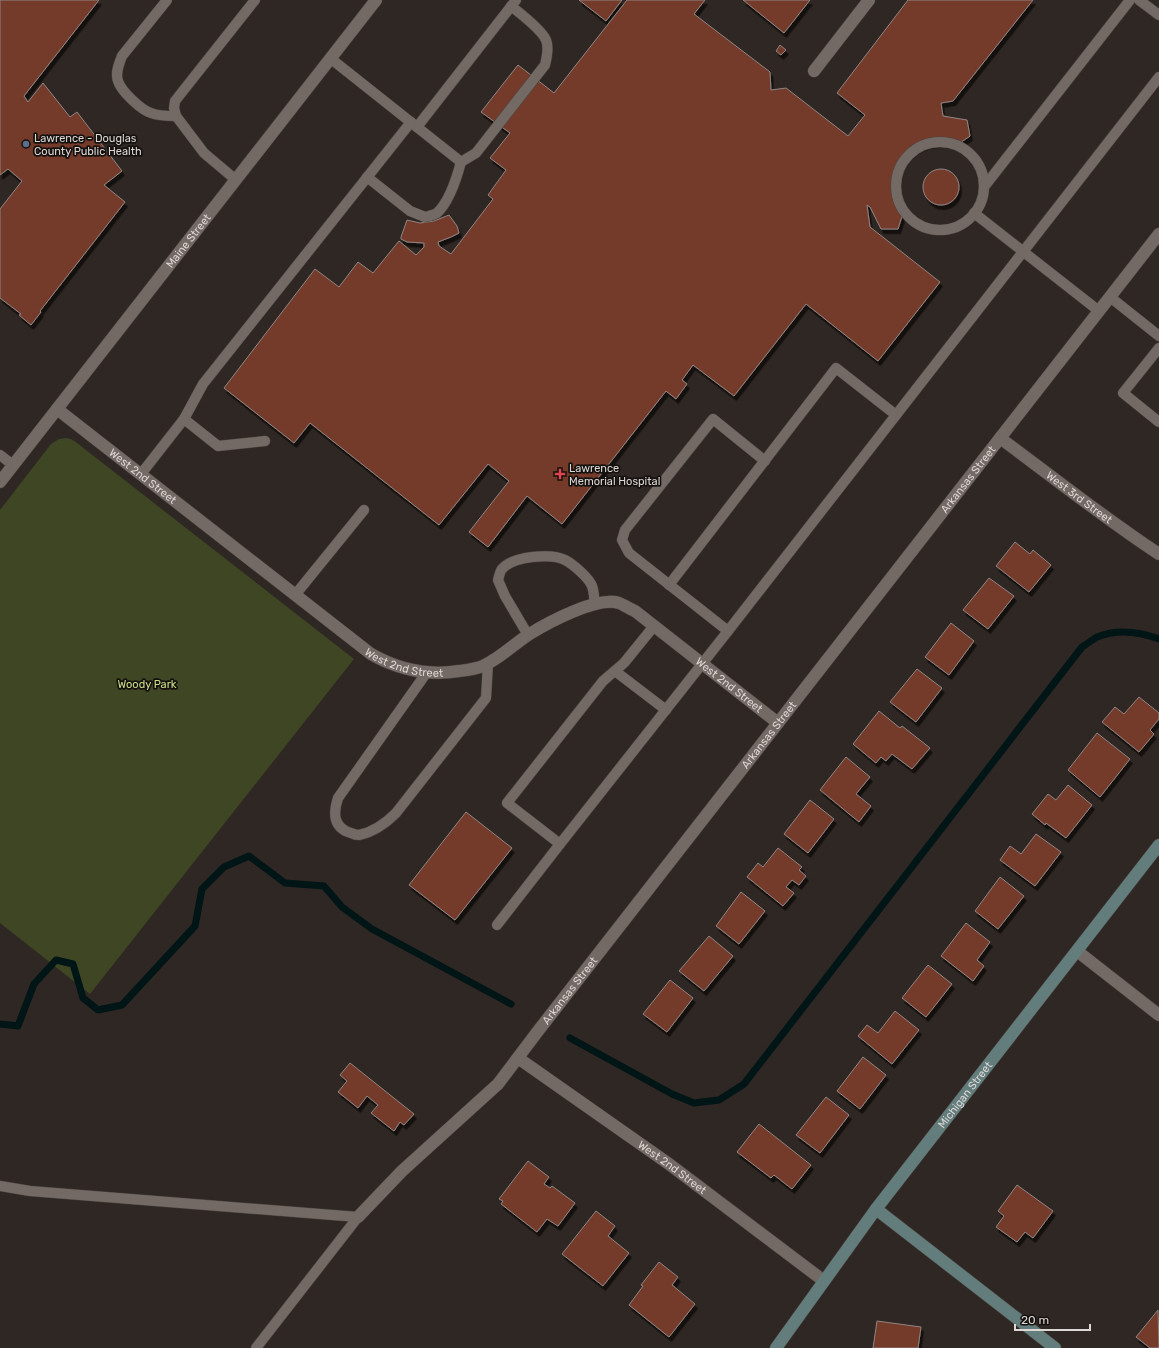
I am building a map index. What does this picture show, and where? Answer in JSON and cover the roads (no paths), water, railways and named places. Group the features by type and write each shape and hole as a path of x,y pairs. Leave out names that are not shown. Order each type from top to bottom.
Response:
{"street":[{"name":"Maine Street","path":"0,482 376,0"},
{"path":"814,72 869,0"},
{"name":"Arkansas Street","path":"358,1217 402,1171 498,1084 1159,234"},
{"name":"West 2nd Street","path":"57,409 371,654 387,663 401,668 434,673 482,667 499,657 528,635 550,623 595,604 608,602 618,603 635,611 778,723"},
{"name":"West 3rd Street","path":"1000,438 1069,491 1159,554"},
{"name":"Michigan Street","path":"776,1348 876,1209 1159,845"},
{"path":"1077,951 1159,1015"},
{"name":"West 2nd Street","path":"518,1058 669,1164 824,1281"},
{"path":"876,1209 1055,1348"}],"lane":[{"path":"167,0 122,56 118,65 118,81 123,89 142,110 152,114 176,116"},
{"path":"236,180 204,153 176,116 174,108 175,100 255,0"},
{"path":"984,187 1130,0"},
{"path":"1139,0 1159,15"},
{"path":"141,474 184,419 203,384 367,177 414,124 514,3 546,39 548,54 545,65 476,153 461,162 456,180 447,199 437,213 425,217 410,211 367,177"},
{"path":"330,58 461,162"},
{"path":"497,925 728,631 1159,76"},
{"path":"943,142 957,146 970,153 979,164 984,178 984,187 980,206 971,218 959,226 945,230 930,229 917,223 906,214 899,201 896,187 898,173 905,160 916,150 929,144 943,142"},
{"path":"974,213 1099,311"},
{"path":"1110,297 1159,336"},
{"path":"1159,348 1123,393 1159,422"},
{"path":"670,585 836,368 896,415"},
{"path":"184,419 218,446 264,441"},
{"path":"728,631 628,553 622,540 625,530 713,419 765,460"},
{"path":"0,455 13,465"},
{"path":"295,594 364,510"},
{"path":"528,635 505,596 498,580 502,569 513,561 528,557 545,556 564,559 579,570 592,585 595,604"},
{"path":"560,844 508,803 603,681 624,663 654,626"},
{"path":"427,672 338,798 334,809 336,822 344,831 358,835 381,827 396,813 486,698 488,663"},
{"path":"615,671 666,710"},
{"path":"0,1186 30,1191 358,1217"},
{"path":"256,1348 358,1217"}],"waterway":[{"path":"570,1038 672,1094 694,1103 719,1100 744,1084 1082,647 1097,637 1120,632 1136,633 1159,639"},
{"path":"0,1024 18,1026 34,984 56,960 73,964 83,998 98,1010 122,1005 195,926 202,889 224,867 249,856 285,883 324,886 342,907 372,929 511,1004"}],"place":[{"name":"Lawrence - Douglas County Public Health","path":"26,144"},
{"name":"Lawrence Memorial Hospital","path":"560,474"}],"park label":[{"name":"Woody Park","path":"147,684"}]}
